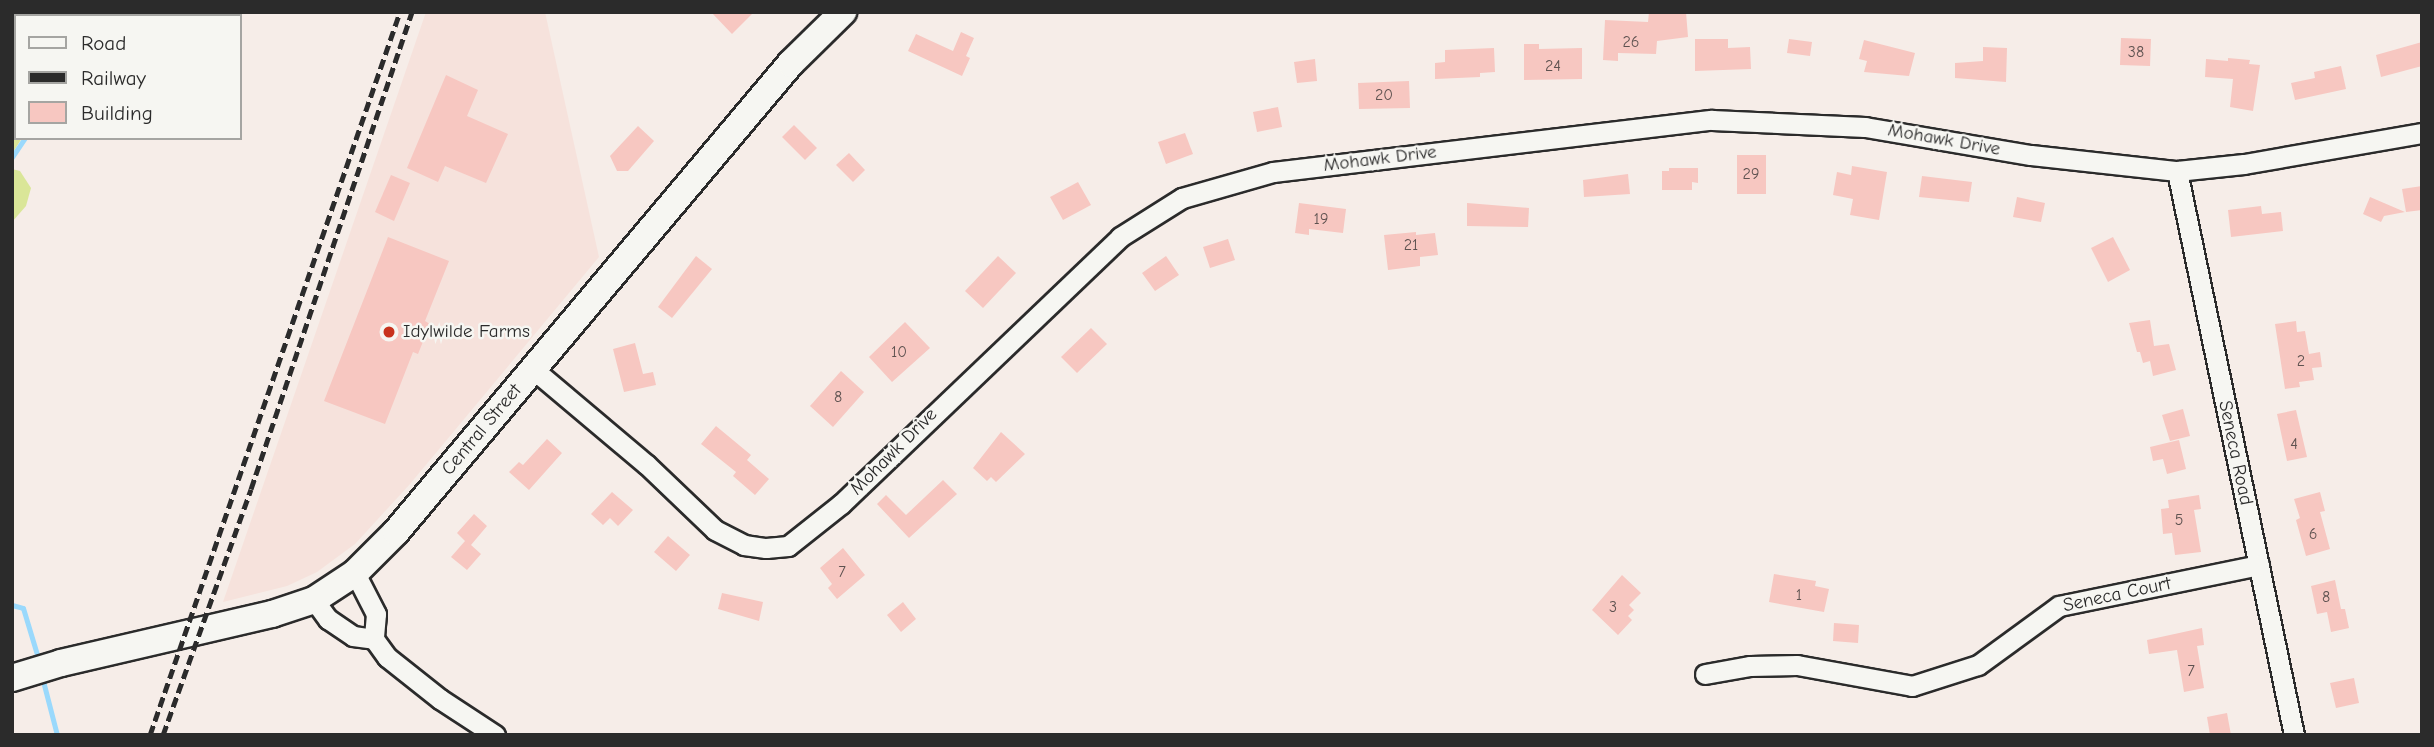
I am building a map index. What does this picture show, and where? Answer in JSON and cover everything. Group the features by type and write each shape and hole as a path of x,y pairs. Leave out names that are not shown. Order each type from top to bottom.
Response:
{"street":[{"name":"Central Street","path":"17,677 61,663 239,623 314,600 355,573 396,532 791,63 843,12"},
{"name":"Mohawk Drive","path":"533,369 646,464 715,530 744,545 766,548 788,546 841,504 1120,237 1182,198 1273,172 1712,120 1865,127 2032,155 2177,171 2244,164 2422,133"},
{"name":"Seneca Road","path":"2177,171 2294,735"},
{"name":"Seneca Court","path":"1705,674 1750,666 1785,665 1912,686 1978,665 2059,606 2259,565"},
{"path":"355,573 376,614 374,639"},
{"path":"314,600 328,619 352,636 374,639 400,670 495,735"}],"shaded area":[{"path":"426,12 545,12 599,257 410,484 355,544 317,572 287,586 223,602"}],"green space":[{"path":"12,12 20,12 14,14 14,140 21,140 12,154"},
{"path":"12,169 20,171 31,188 26,206 12,222"}],"building":[{"path":"711,12 754,12 732,34"},
{"path":"1649,12 1686,12 1688,37 1657,41 1656,54 1618,53 1618,61 1603,60 1605,20 1648,22"},
{"path":"961,32 974,38 966,56 970,58 962,76 908,51 916,34 953,51"},
{"path":"2121,38 2151,39 2150,66 2120,65"},
{"path":"1695,39 1728,39 1728,48 1750,47 1751,69 1695,71"},
{"path":"1789,39 1812,42 1810,56 1787,53"},
{"path":"1864,40 1915,53 1909,76 1864,72 1867,61 1859,59"},
{"path":"2422,42 2422,66 2381,77 2376,55"},
{"path":"1524,44 1539,44 1539,49 1582,48 1582,79 1524,80"},
{"path":"1983,47 2007,48 2006,82 1955,78 1955,63 1983,61"},
{"path":"1494,48 1495,72 1480,73 1480,77 1435,79 1435,63 1445,62 1445,50"},
{"path":"2228,58 2250,60 2249,64 2260,65 2253,111 2230,107 2233,79 2205,77 2206,59 2228,61"},
{"path":"1315,59 1317,81 1297,83 1294,62"},
{"path":"2341,66 2346,89 2295,100 2291,83 2315,78 2314,72"},
{"path":"446,75 478,90 467,116 508,134 486,183 445,166 438,182 407,168"},
{"path":"1409,81 1410,108 1359,109 1358,83"},
{"path":"1278,107 1282,127 1257,132 1253,112"},
{"path":"794,125 817,148 805,160 782,137"},
{"path":"638,126 654,141 628,171 617,171 610,156"},
{"path":"1185,133 1193,154 1166,164 1158,142"},
{"path":"849,153 865,170 853,182 836,165"},
{"path":"1737,155 1766,155 1766,194 1737,194"},
{"path":"1852,166 1887,172 1879,220 1850,215 1853,199 1833,195 1837,172 1851,175"},
{"path":"1669,168 1698,168 1698,183 1692,182 1692,190 1662,190 1662,171 1669,171"},
{"path":"1628,174 1630,194 1584,197 1583,180"},
{"path":"391,175 410,183 394,221 375,212"},
{"path":"1922,176 1972,182 1969,202 1919,197"},
{"path":"1078,182 1091,205 1063,220 1050,197"},
{"path":"2422,186 2422,210 2406,212 2402,189"},
{"path":"2017,197 2045,203 2041,222 2013,217"},
{"path":"2370,197 2405,212 2384,216 2381,222 2363,214"},
{"path":"1299,203 1346,209 1343,233 1309,229 1309,235 1295,233"},
{"path":"1467,203 1529,208 1528,227 1467,226"},
{"path":"2261,206 2262,214 2281,212 2283,231 2231,237 2228,210"},
{"path":"1416,232 1416,235 1435,233 1438,255 1420,257 1420,266 1388,270 1384,235"},
{"name":"Idylwilde Farms","path":"388,237 449,261 425,321 430,324 418,354 413,352 385,424 324,401"},
{"path":"2113,237 2130,270 2108,282 2091,248"},
{"path":"1228,239 1235,260 1210,268 1203,247"},
{"path":"696,256 712,269 672,318 658,307"},
{"path":"998,256 1016,273 983,308 965,291"},
{"path":"1166,256 1179,275 1155,291 1142,273"},
{"path":"2150,320 2154,346 2169,344 2176,370 2153,376 2150,361 2143,363 2140,352 2137,352 2129,323"},
{"path":"2296,321 2297,332 2305,331 2309,354 2320,352 2322,367 2312,368 2314,380 2299,382 2300,387 2285,389 2275,324"},
{"path":"905,322 930,348 892,382 869,357"},
{"path":"1091,328 1107,344 1077,373 1061,357"},
{"path":"635,343 643,374 653,372 656,385 624,392 613,349"},
{"path":"841,371 864,392 833,427 810,406"},
{"path":"2183,409 2190,436 2170,441 2162,415"},
{"path":"2296,410 2307,457 2287,461 2277,414"},
{"path":"716,426 751,455 747,460 769,479 755,495 733,476 736,472 701,444"},
{"path":"1001,432 1025,454 996,482 991,477 987,481 973,468"},
{"path":"547,439 562,453 529,490 509,472 519,462 523,465"},
{"path":"2179,440 2186,469 2167,474 2163,459 2153,461 2150,447"},
{"path":"943,480 957,494 909,538 877,504 886,495 906,515"},
{"path":"612,492 633,510 618,526 610,518 603,525 591,514"},
{"path":"2320,492 2325,511 2320,512 2330,549 2306,556 2296,520 2300,518 2294,499"},
{"path":"2199,495 2201,509 2194,510 2201,552 2175,555 2172,533 2163,534 2161,509 2169,508 2168,500"},
{"path":"474,514 487,526 471,545 481,554 467,570 451,557 465,541 457,533"},
{"path":"668,536 690,555 676,571 654,552"},
{"path":"843,548 865,575 837,599 828,588 832,584 820,568"},
{"path":"1774,574 1816,581 1815,586 1829,589 1824,612 1769,602"},
{"path":"1622,575 1641,593 1629,605 1634,610 1628,616 1632,620 1618,635 1592,610"},
{"path":"2335,580 2341,609 2345,609 2349,628 2331,632 2327,612 2317,614 2311,586"},
{"path":"722,593 763,602 759,621 718,609"},
{"path":"903,602 916,619 901,632 887,615"},
{"path":"1834,623 1859,625 1858,643 1833,641"},
{"path":"2202,628 2204,645 2197,646 2204,688 2184,692 2177,650 2149,654 2147,640"},
{"path":"2354,678 2359,703 2336,708 2330,683"},
{"path":"2227,713 2231,735 2210,735 2207,717"}],"waterway":[{"path":"12,157 24,140"},
{"path":"12,605 23,608 39,661"},
{"path":"42,677 57,735"}],"railway":[{"path":"150,735 400,12"},
{"path":"163,735 251,489 412,12"}],"place":[{"name":"Idylwilde Farms","path":"389,332"}]}
